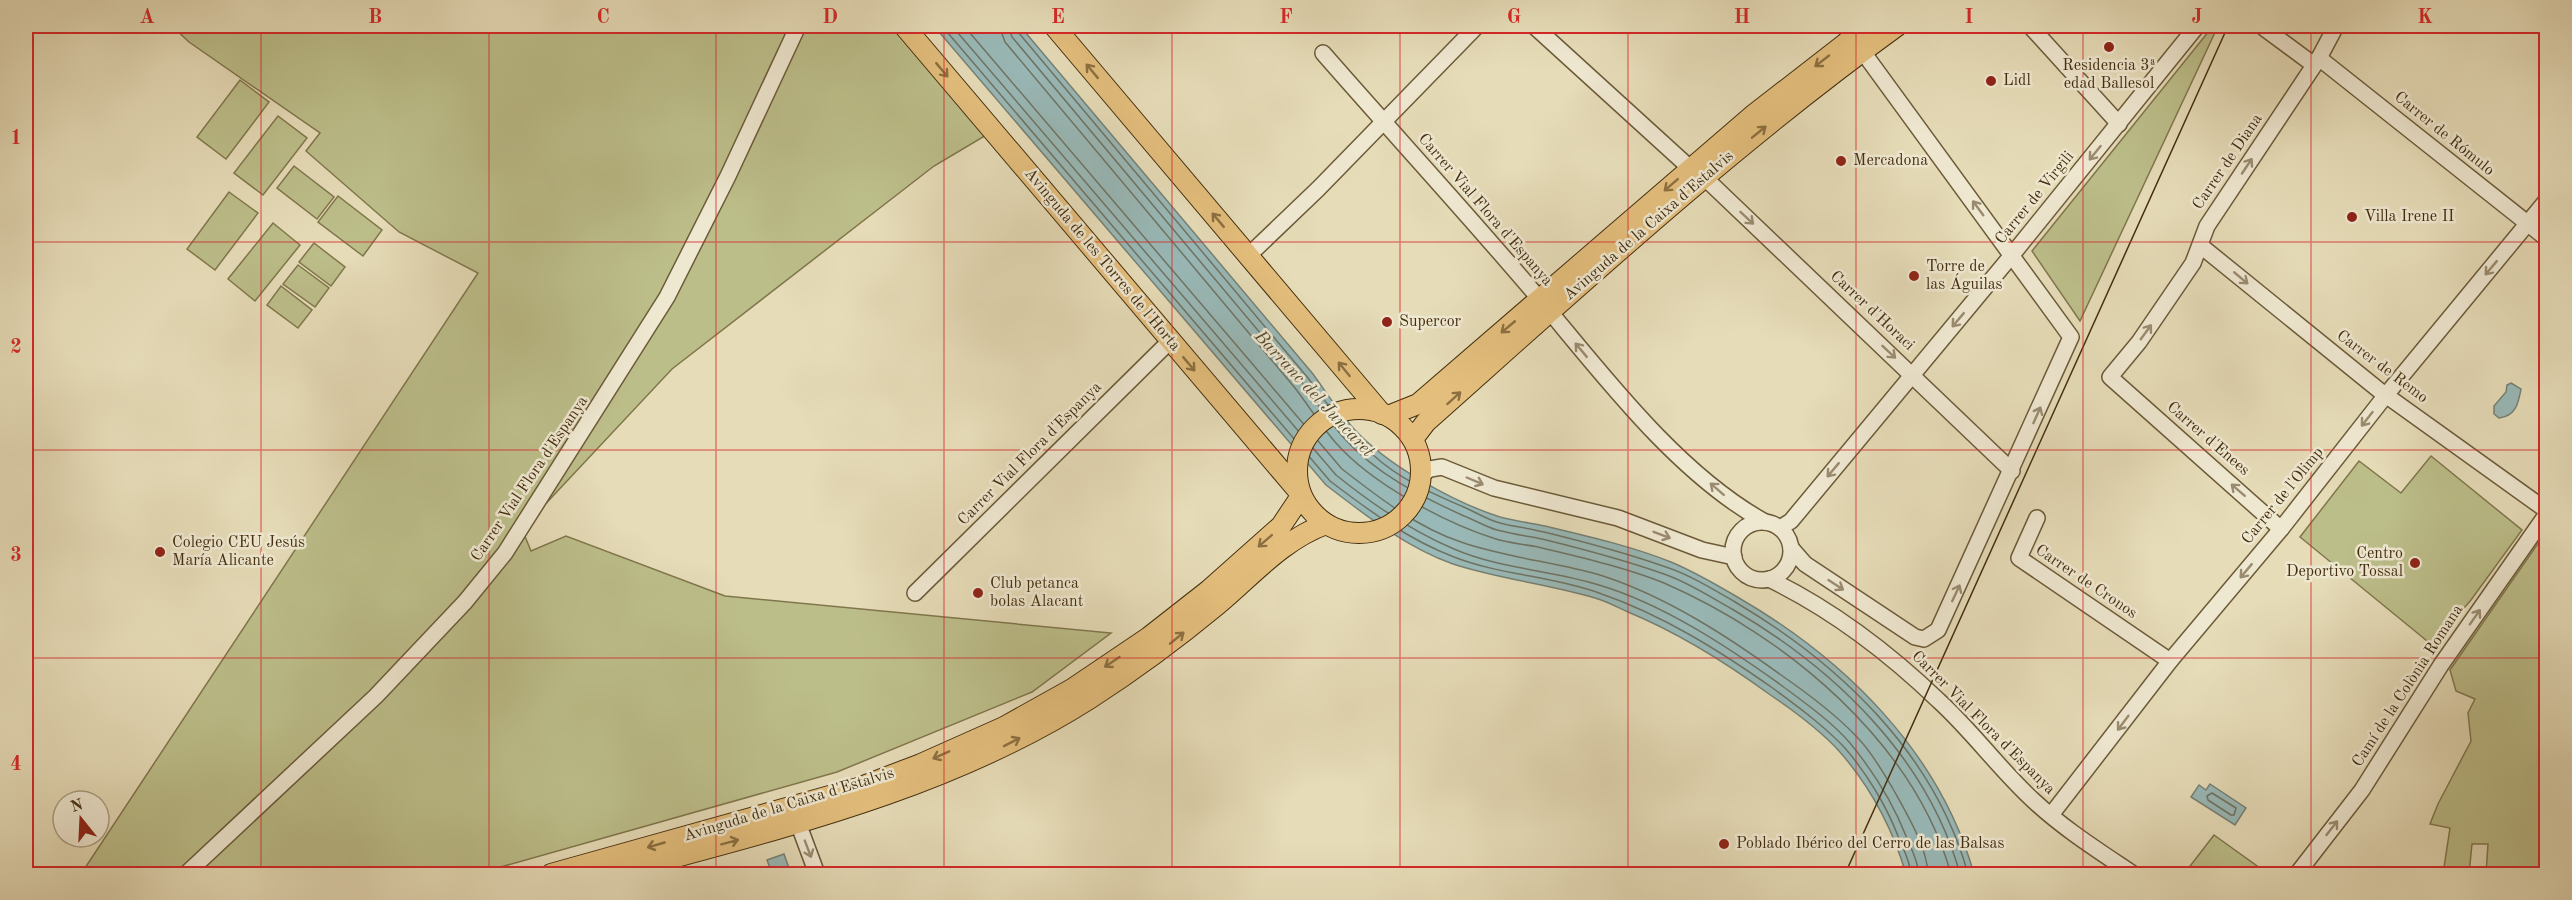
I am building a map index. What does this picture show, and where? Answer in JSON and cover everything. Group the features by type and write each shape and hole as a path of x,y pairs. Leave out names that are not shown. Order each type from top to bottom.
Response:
{"main road":[{"name":"Avinguda de les Torres de l'Horta","path":"904,26 1301,495"},
{"path":"1054,26 1385,415"},
{"name":"Avinguda de la Caixa d'Estalvis","path":"1385,415 1418,404 1544,306 1857,35 1897,26"},
{"name":"Avinguda de la Caixa d'Estalvis","path":"1413,439 1426,422 1544,306"},
{"path":"1349,410 1368,410 1385,415 1399,423 1413,439 1421,462 1421,475 1415,499 1409,509 1388,526 1374,532 1354,533 1326,524 1311,512 1301,495 1296,466 1302,445 1317,425 1334,414 1349,410"},
{"name":"Avinguda de la Caixa d'Estalvis","path":"550,874 858,788 921,764 1004,727 1072,689 1149,637 1209,590 1281,526 1301,495"},
{"name":"Avinguda de la Caixa d'Estalvis","path":"613,874 864,804 917,784 1021,738 1087,699 1160,651 1219,604 1293,539 1326,524"}],"street":[{"name":"Carrer Vial Flora d'Espanya","path":"186,874 383,688 465,602 506,553 667,297 718,196 798,26"},
{"path":"1248,256 1476,26"},
{"name":"Carrer d'Horaci","path":"1534,26 1697,173 2012,471"},
{"path":"2030,26 2118,124"},
{"name":"Carrer de Virgili","path":"1780,528 1791,521 1913,375 2197,26"},
{"name":"Carrer de Diana","path":"2110,377 2174,294 2201,246 2207,225 2316,61 2336,26"},
{"name":"Carrer de Rómulo","path":"2264,28 2316,61 2547,238"},
{"path":"1857,35 2071,337 2012,471"},
{"name":"Carrer Vial Flora d'Espanya","path":"1323,53 1592,364 1658,435 1721,494 1765,522"},
{"name":"Carrer de l'Olimp","path":"2051,816 2170,661 2282,529 2386,395 2547,201"},
{"name":"Carrer de Remo","path":"2201,246 2386,395 2547,510"},
{"name":"Carrer Vial Flora d'Espanya","path":"915,593 1170,341"},
{"name":"Carrer d'Enees","path":"2110,377 2282,529"},
{"path":"1421,475 1430,469 1442,467 1494,488 1618,518 1702,550 1734,558"},
{"name":"Carrer Vial Flora d'Espanya","path":"1791,548 1805,564 1915,637 1924,639 1938,630 2012,471"},
{"name":"Camí de la Colònia Romana","path":"2297,874 2362,790 2441,665 2547,515"},
{"name":"Carrer de Cronos","path":"2037,518 2019,558 2170,661"},
{"path":"1765,522 1780,528 1790,540 1788,565 1776,577 1769,579 1761,580 1745,575 1734,558 1734,542 1739,534 1746,527 1765,522"},
{"name":"Carrer Vial Flora d'Espanya","path":"1788,565 1807,598"},
{"name":"Carrer Vial Flora d'Espanya","path":"1769,579 1807,598 1897,663 1941,702 2032,800 2133,874"},
{"path":"798,823 817,874"}],"green space":[{"path":"172,26 777,26 785,29 787,26 904,26 993,131 934,166 672,369 522,529 531,551 566,536 725,596 1111,633 1032,692 837,772 476,874 81,874 98,849 111,849 111,829 478,273 399,232 306,151 320,133 189,42"},
{"path":"2213,26 2218,26 2080,321 2032,251"},
{"path":"240,80 269,102 226,159 197,137"},
{"path":"278,116 307,138 263,195 234,173"},
{"path":"294,166 334,197 317,219 277,188"},
{"path":"229,192 258,213 215,270 187,249"},
{"path":"338,196 382,230 363,256 318,222"},
{"path":"273,223 300,245 255,301 228,279"},
{"path":"314,243 345,267 331,286 299,262"},
{"path":"298,265 329,288 315,307 283,284"},
{"path":"281,286 312,310 298,328 267,305"},
{"name":"Centro Deportivo Tossal","path":"2431,456 2522,530 2471,600 2432,645 2300,537 2359,461 2401,493"},
{"path":"2546,532 2546,849 2536,874 2486,874 2488,844 2472,844 2469,874 2443,874 2450,828 2430,824 2471,741 2468,713 2475,699 2456,691 2450,670"},
{"path":"2214,835 2264,871 2262,874 2184,874"}],"water":[{"name":"Barranc del Juncaret","path":"934,26 1020,26 1313,374 1354,429 1402,469 1462,502 1500,517 1609,542 1680,566 1739,598 1816,650 1884,714 1913,750 1938,789 1959,830 1974,874 1906,874 1879,809 1861,779 1839,751 1797,714 1701,649 1665,629 1599,599 1470,569 1436,557 1387,530 1326,485"},
{"path":"2511,383 2521,389 2517,404 2513,412 2499,418 2494,414 2494,406 2506,392 2507,385"},
{"path":"2210,784 2246,808 2235,825 2191,797 2199,785 2206,790"},
{"path":"784,854 791,874 772,874 767,860"}],"tram line":[{"path":"1845,874 2228,26"}],"place":[{"name":"Residencia 3ª edad Ballesol","path":"2109,47"},
{"name":"Lidl","path":"1991,81"},
{"name":"Mercadona","path":"1841,161"},
{"name":"Villa Irene II","path":"2352,217"},
{"name":"Torre de las Águilas","path":"1914,276"},
{"name":"Supercor","path":"1387,322"},
{"name":"Colegio CEU Jesús María Alicante","path":"160,552"},
{"name":"Centro Deportivo Tossal","path":"2415,563"},
{"name":"Club petanca bolas Alacant","path":"978,593"},
{"name":"Poblado Ibérico del Cerro de las Balsas","path":"1724,844"}]}
